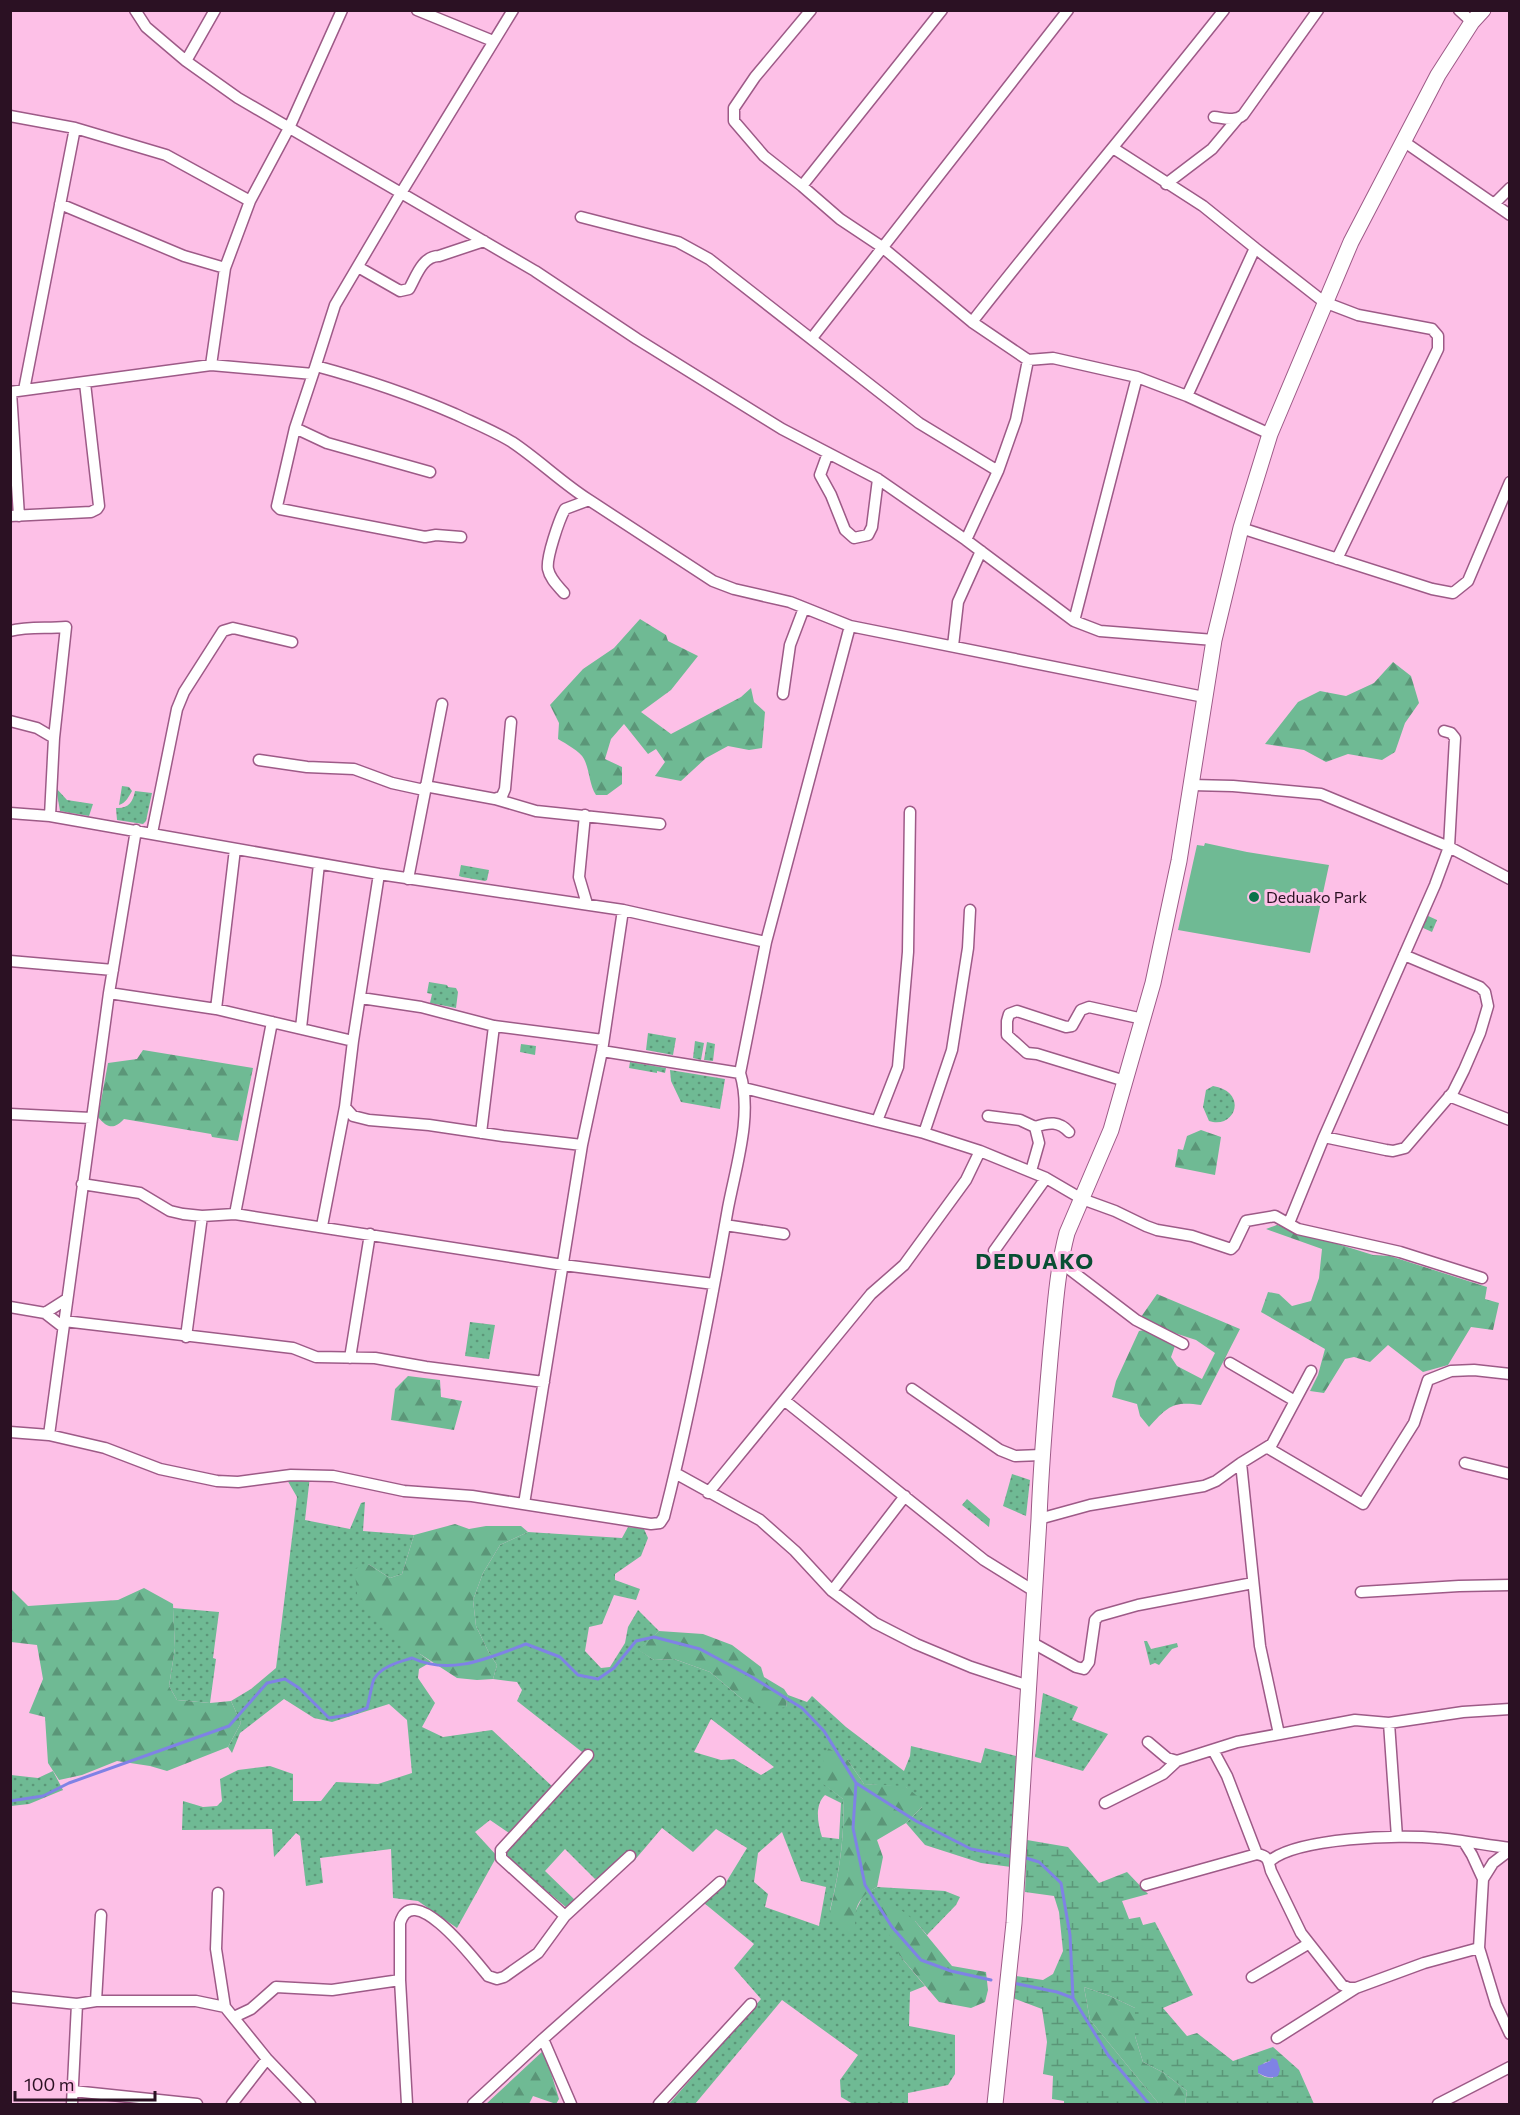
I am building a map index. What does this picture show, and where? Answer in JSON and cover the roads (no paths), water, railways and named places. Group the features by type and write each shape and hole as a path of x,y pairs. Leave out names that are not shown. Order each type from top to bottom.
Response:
{"street":[{"path":"135,10 146,27 186,61 238,98 535,271 637,339 782,429 878,479 966,540 1074,621 1100,631 1214,640"},
{"path":"186,61 215,10"},
{"path":"211,365 225,268 250,201 289,128 342,10"},
{"path":"417,10 493,41"},
{"path":"461,537 436,535 425,537 280,509 277,506 277,500 295,428 335,305 513,10"},
{"path":"811,10 736,103 733,113 734,121 764,156 840,219 882,247 972,322 1028,360 1053,358 1137,377 1187,396 1270,434"},
{"path":"802,186 942,10"},
{"path":"812,338 1068,10"},
{"path":"972,322 1224,10"},
{"path":"1166,184 1212,149 1239,118 1318,10"},
{"path":"1458,10 1472,22"},
{"path":"995,2104 1014,1923 1041,1455 1060,1262 1067,1233 1105,1147 1143,1019 1171,905 1214,640 1241,528 1270,434 1351,242 1438,75 1472,22 1483,10"},
{"path":"10,116 75,128 166,155 250,201"},
{"path":"1214,117 1239,118"},
{"path":"24,390 75,128"},
{"path":"1403,141 1509,215"},
{"path":"1113,148 1203,206 1324,302 1358,315 1425,326 1432,329 1438,336 1438,349 1337,559"},
{"path":"1494,204 1509,188"},
{"path":"60,204 184,256 225,268"},
{"path":"581,217 678,242 709,259 919,423 998,471"},
{"path":"358,267 400,291 405,291 409,289 426,260 431,256 439,256 484,242"},
{"path":"1187,396 1255,248"},
{"path":"966,540 998,471 1016,420 1028,360"},
{"path":"85,383 99,506 91,512 15,516 11,392 211,365 315,370 373,382 406,394 514,443 589,500 713,581 734,589 789,602 850,626 1204,697"},
{"path":"1074,621 1137,377"},
{"path":"295,428 327,443 430,472"},
{"path":"828,453 820,475 845,530 855,538 868,535 872,527 878,479"},
{"path":"1241,528 1432,589 1453,593 1468,581 1509,482"},
{"path":"564,593 552,579 548,567 554,541 565,509 589,500"},
{"path":"953,646 958,602 981,551"},
{"path":"783,694 790,645 804,608"},
{"path":"10,1432 49,1435 105,1448 159,1469 217,1481 238,1482 291,1474 314,1474 404,1491 472,1496 658,1524 664,1517 675,1473 744,1123 744,1088 740,1073 766,942 850,626"},
{"path":"10,631 66,627 54,738 50,816"},
{"path":"152,833 177,709 184,692 223,631 233,628 292,642"},
{"path":"408,879 442,704"},
{"path":"10,721 37,728 54,738"},
{"path":"495,799 502,796 505,789 511,722"},
{"path":"1289,1223 1449,847 1455,738 1444,730"},
{"path":"260,760 307,767 354,769 392,783 495,799 536,811 660,824"},
{"path":"1191,785 1321,794 1449,847 1509,879"},
{"path":"877,1121 898,1067 908,952 910,812"},
{"path":"10,813 50,816 408,879 623,910 766,942"},
{"path":"585,815 579,877 587,904"},
{"path":"49,1435 91,1118 136,830"},
{"path":"216,1009 235,849"},
{"path":"301,1028 319,864"},
{"path":"322,1226 345,1107 379,874"},
{"path":"524,1504 582,1145 602,1046 623,910"},
{"path":"924,1133 952,1050 968,948 970,910"},
{"path":"1324,1137 1386,1150 1400,1150 1412,1141 1449,1096 1464,1070 1480,1033 1488,1005 1487,997 1480,987 1404,955"},
{"path":"10,961 113,970"},
{"path":"109,993 216,1009 353,1041"},
{"path":"361,998 421,1007 494,1026 740,1073"},
{"path":"1125,1082 1037,1054 1027,1053 1007,1035 1009,1014 1017,1011 1066,1027 1072,1026 1081,1010 1089,1007 1143,1019"},
{"path":"235,1214 272,1022"},
{"path":"480,1133 494,1026"},
{"path":"744,1088 924,1133 980,1151 1031,1171 1082,1198 1157,1230 1192,1236 1227,1248 1234,1246 1246,1221 1271,1216 1306,1232 1400,1252 1482,1278"},
{"path":"1449,1096 1509,1120"},
{"path":"345,1107 353,1116 369,1120 429,1125 582,1145"},
{"path":"10,1114 91,1118"},
{"path":"988,1116 1020,1120 1035,1127 1046,1123 1059,1124 1069,1132"},
{"path":"1031,1171 1039,1143 1035,1127"},
{"path":"708,1493 871,1294 904,1265 966,1179 980,1151"},
{"path":"994,1251 1046,1178"},
{"path":"82,1184 140,1193 170,1210 202,1216 235,1214 563,1265 714,1284"},
{"path":"186,1337 202,1216"},
{"path":"725,1225 784,1234"},
{"path":"350,1358 370,1234"},
{"path":"1060,1262 1144,1326 1183,1344"},
{"path":"45,1312 67,1299"},
{"path":"10,1307 45,1312 63,1324 293,1348 316,1357 375,1358 544,1382"},
{"path":"1230,1363 1295,1401"},
{"path":"1268,1448 1363,1504 1414,1422 1428,1380 1451,1371 1474,1370 1509,1374"},
{"path":"1039,1519 1090,1505 1204,1486 1216,1481 1241,1463 1268,1448 1275,1441 1311,1371"},
{"path":"912,1389 1000,1450 1016,1456 1041,1455"},
{"path":"784,1400 996,1569 1034,1591"},
{"path":"1241,1463 1260,1646 1279,1734"},
{"path":"1466,1463 1509,1474"},
{"path":"675,1473 760,1520 795,1551 832,1592 874,1623 970,1667 1029,1686"},
{"path":"832,1592 905,1496"},
{"path":"1031,1642 1076,1667 1084,1669 1089,1662 1095,1620 1099,1616 1138,1605 1252,1583"},
{"path":"1361,1592 1509,1585"},
{"path":"1105,1803 1163,1774 1177,1761 1237,1742 1355,1720 1389,1723 1462,1712 1509,1709"},
{"path":"1389,1723 1397,1837"},
{"path":"1148,1742 1167,1758 1177,1761"},
{"path":"1213,1750 1227,1776 1257,1854"},
{"path":"565,1916 501,1858 501,1850 588,1755"},
{"path":"1269,1861 1303,1846 1397,1837 1435,1838 1509,1849"},
{"path":"1464,1842 1483,1879 1479,1948 1496,2004 1509,2034"},
{"path":"1483,1879 1493,1863 1509,1849"},
{"path":"1146,1885 1257,1854 1265,1856 1308,1944 1342,1985 1356,1988"},
{"path":"407,2104 400,1980 400,1923 403,1915 418,1910 436,1918 488,1976 497,1979 504,1977 538,1953 565,1916 630,1856"},
{"path":"473,2104 720,1882"},
{"path":"218,1893 215,1932 225,2007 267,2058 310,2104"},
{"path":"96,2001 101,1915"},
{"path":"1252,1977 1308,1944"},
{"path":"1277,2038 1356,1988 1424,1963 1479,1948"},
{"path":"234,2017 251,2009 276,1987 332,1990 400,1980"},
{"path":"10,1997 77,2004 96,2001 196,2001 225,2007"},
{"path":"72,2104 77,2004"},
{"path":"659,2104 752,2004"},
{"path":"543,2039 571,2104"},
{"path":"232,2104 267,2058"},
{"path":"1438,2104 1509,2067"},
{"path":"73,2091 197,2104"}],"waterway":[{"path":"10,1801 43,1796 69,1783 229,1726 267,1683 285,1679 299,1688 329,1718 348,1715 367,1708 373,1681 377,1675 391,1665 412,1658 427,1663 455,1665 484,1659 526,1644 560,1657 578,1675 598,1679 614,1668 636,1641 654,1637 700,1649 802,1708 824,1731 856,1783 853,1828 865,1885 892,1927 921,1960 951,1971 991,1980"},
{"path":"856,1783 916,1821 971,1849 1013,1857"},
{"path":"1026,1858 1039,1862 1061,1883 1070,1935 1073,1998"},
{"path":"1013,1983 1057,1992 1073,1998 1108,2055 1149,2104"}],"place":[{"name":"Deduako Park","path":"1254,897"}],"district":[{"name":"DEDUAKO","path":"1035,1261"}]}
